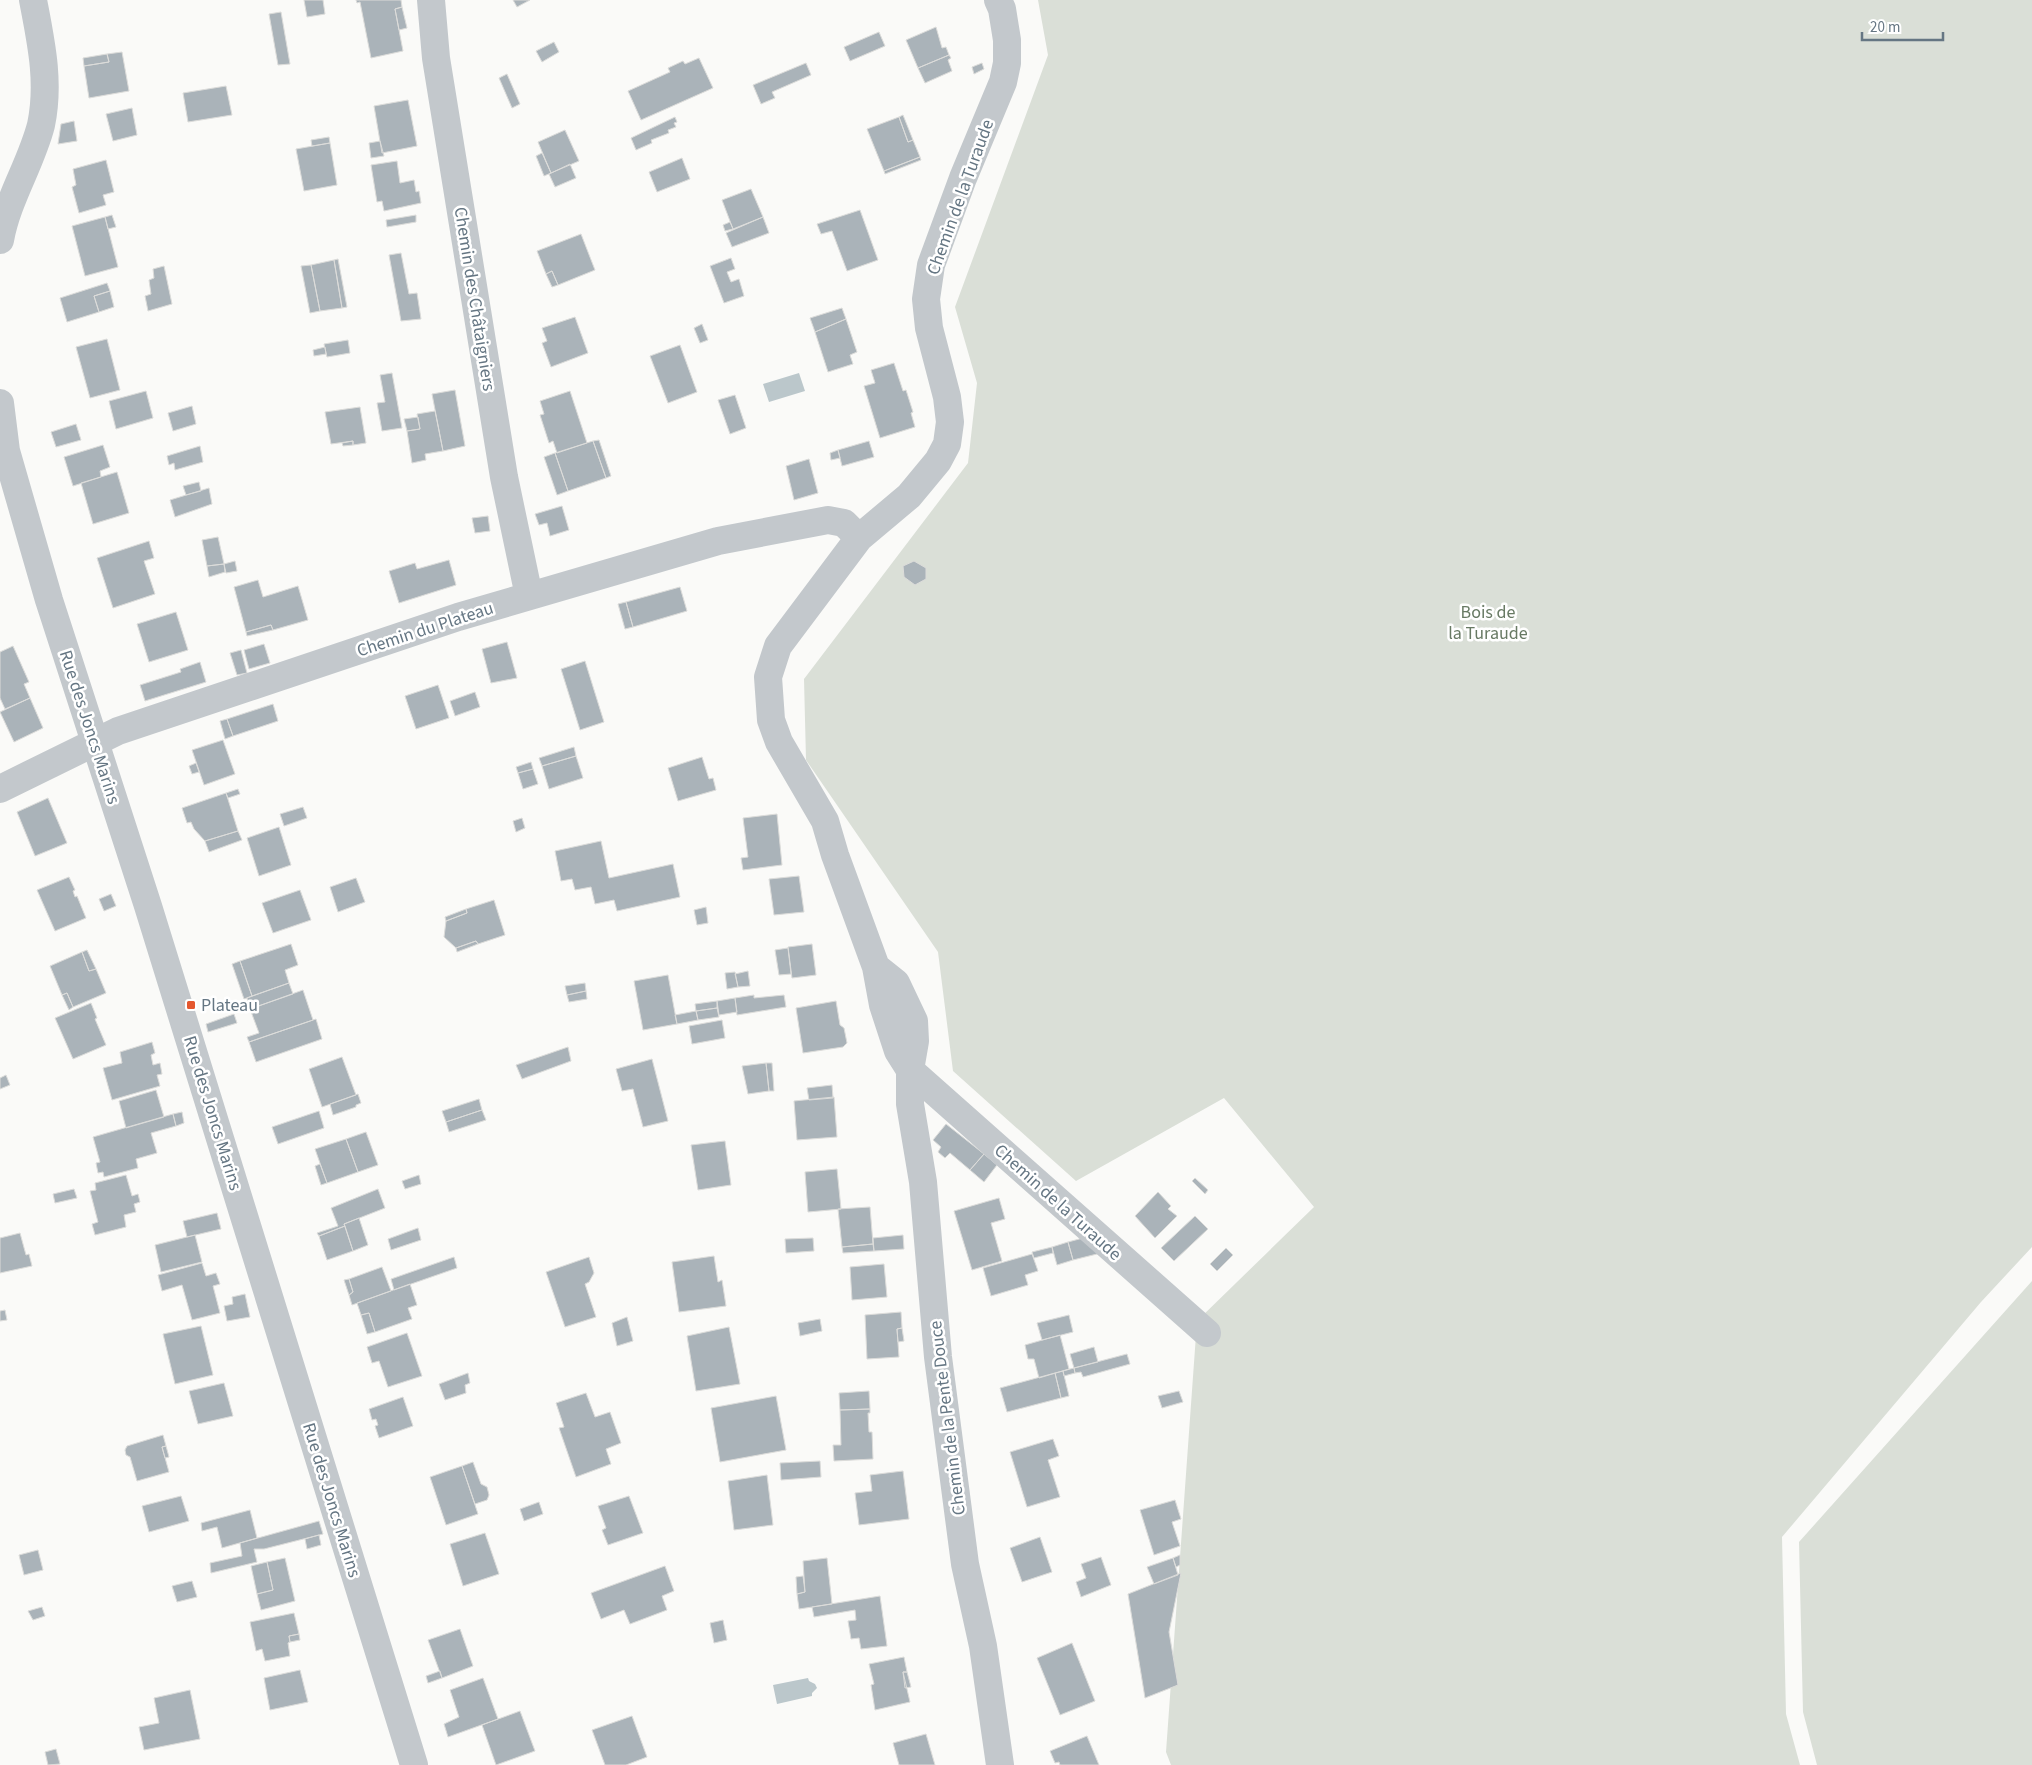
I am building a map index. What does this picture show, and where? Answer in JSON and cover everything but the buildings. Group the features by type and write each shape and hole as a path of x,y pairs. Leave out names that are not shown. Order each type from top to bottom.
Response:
{"street":[{"path":"0,240 40,125 46,88 43,50 33,0"},
{"name":"Chemin des Châtaigniers","path":"431,0 436,58 491,399 504,477 529,596"},
{"name":"Chemin de la Turaude","path":"998,0 1002,9 1007,40 1007,62 1004,76 931,265 926,299 929,328 947,397 950,422 947,444 938,461 909,496 859,538 778,646 768,677 768,703 771,720 779,742 825,821 835,855 876,967 883,1005 898,1051 910,1070 1207,1333"},
{"name":"Rue des Joncs Marins","path":"0,403 6,451 29,533 227,1158 414,1765"},
{"name":"Chemin du Plateau","path":"0,789 118,731 529,596 718,541 828,520 844,523 859,538"},
{"name":"Chemin de la Pente Douce","path":"910,1070 910,1104 923,1182 938,1357 965,1564 983,1646 1000,1765"}],"green space":[{"name":"Bois de la Turaude","path":"1038,0 2032,0 2032,1247 1981,1302 1782,1537 1786,1714 1800,1765 1171,1765 1166,1752 1197,1321 1314,1207 1224,1098 1076,1181 953,1071 938,952 806,760 804,679 968,463 977,383 955,307 1048,55"},
{"path":"2032,1281 2032,1765 1817,1765 1803,1712 1799,1542"}],"shaded area":[{"path":"799,373 805,391 769,402 763,384"},
{"path":"808,1678 817,1688 812,1693 812,1696 777,1704 773,1685"}],"place":[{"name":"Plateau","path":"191,1005"}]}
